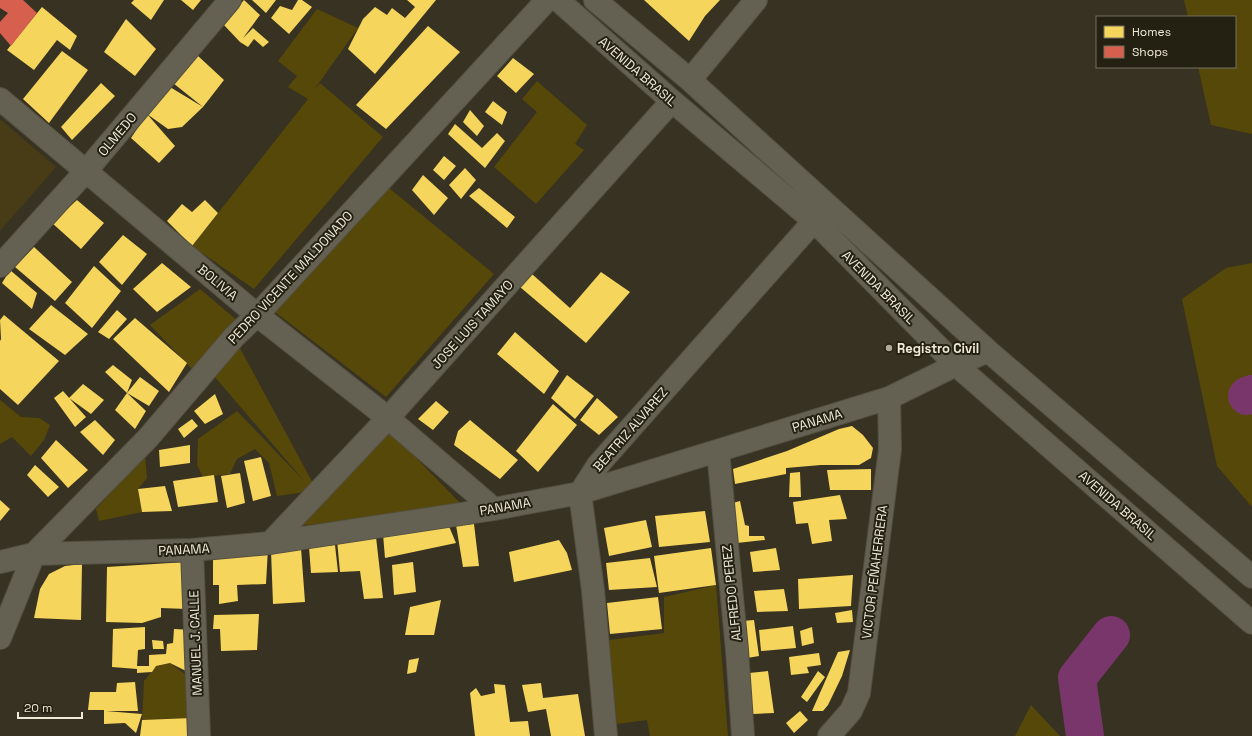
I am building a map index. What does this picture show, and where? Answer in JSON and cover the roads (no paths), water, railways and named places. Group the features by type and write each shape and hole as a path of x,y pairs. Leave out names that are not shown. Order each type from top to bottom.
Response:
{"street":[{"name":"OLMEDO","path":"0,266 86,171 230,0"},
{"name":"PEDRO VICENTE MALDONADO","path":"34,554 148,438 234,337 257,315 547,0"},
{"name":"AVENIDA BRASIL","path":"558,0 672,101 814,221 956,365 1252,624"},
{"name":"AVENIDA BRASIL","path":"595,0 690,80 988,351 1252,577"},
{"path":"690,80 756,0"},
{"name":"BOLIVIA","path":"0,99 257,315 388,418 494,509"},
{"name":"JOSE LUIS TAMAYO","path":"270,543 388,418 672,101"},
{"name":"BEATRIZ ALVAREZ","path":"580,493 598,465 814,221"},
{"name":"PANAMA","path":"0,562 34,554 192,550 270,543 494,509 580,493 889,398 988,351"},
{"name":"VICTOR PEÑAHERRERA","path":"829,736 851,711 859,693 890,449 889,398"},
{"name":"ALFREDO PEREZ","path":"718,451 737,650 743,736"},
{"path":"580,493 593,590 606,736"},
{"name":"MANUEL J. CALLE","path":"192,550 199,736"},
{"path":"0,638 34,554"}],"waterway":[{"path":"1247,396 1252,394"},
{"path":"1085,736 1077,678 1111,635"}],"place":[{"name":"Registro Civil","path":"889,348"}]}
